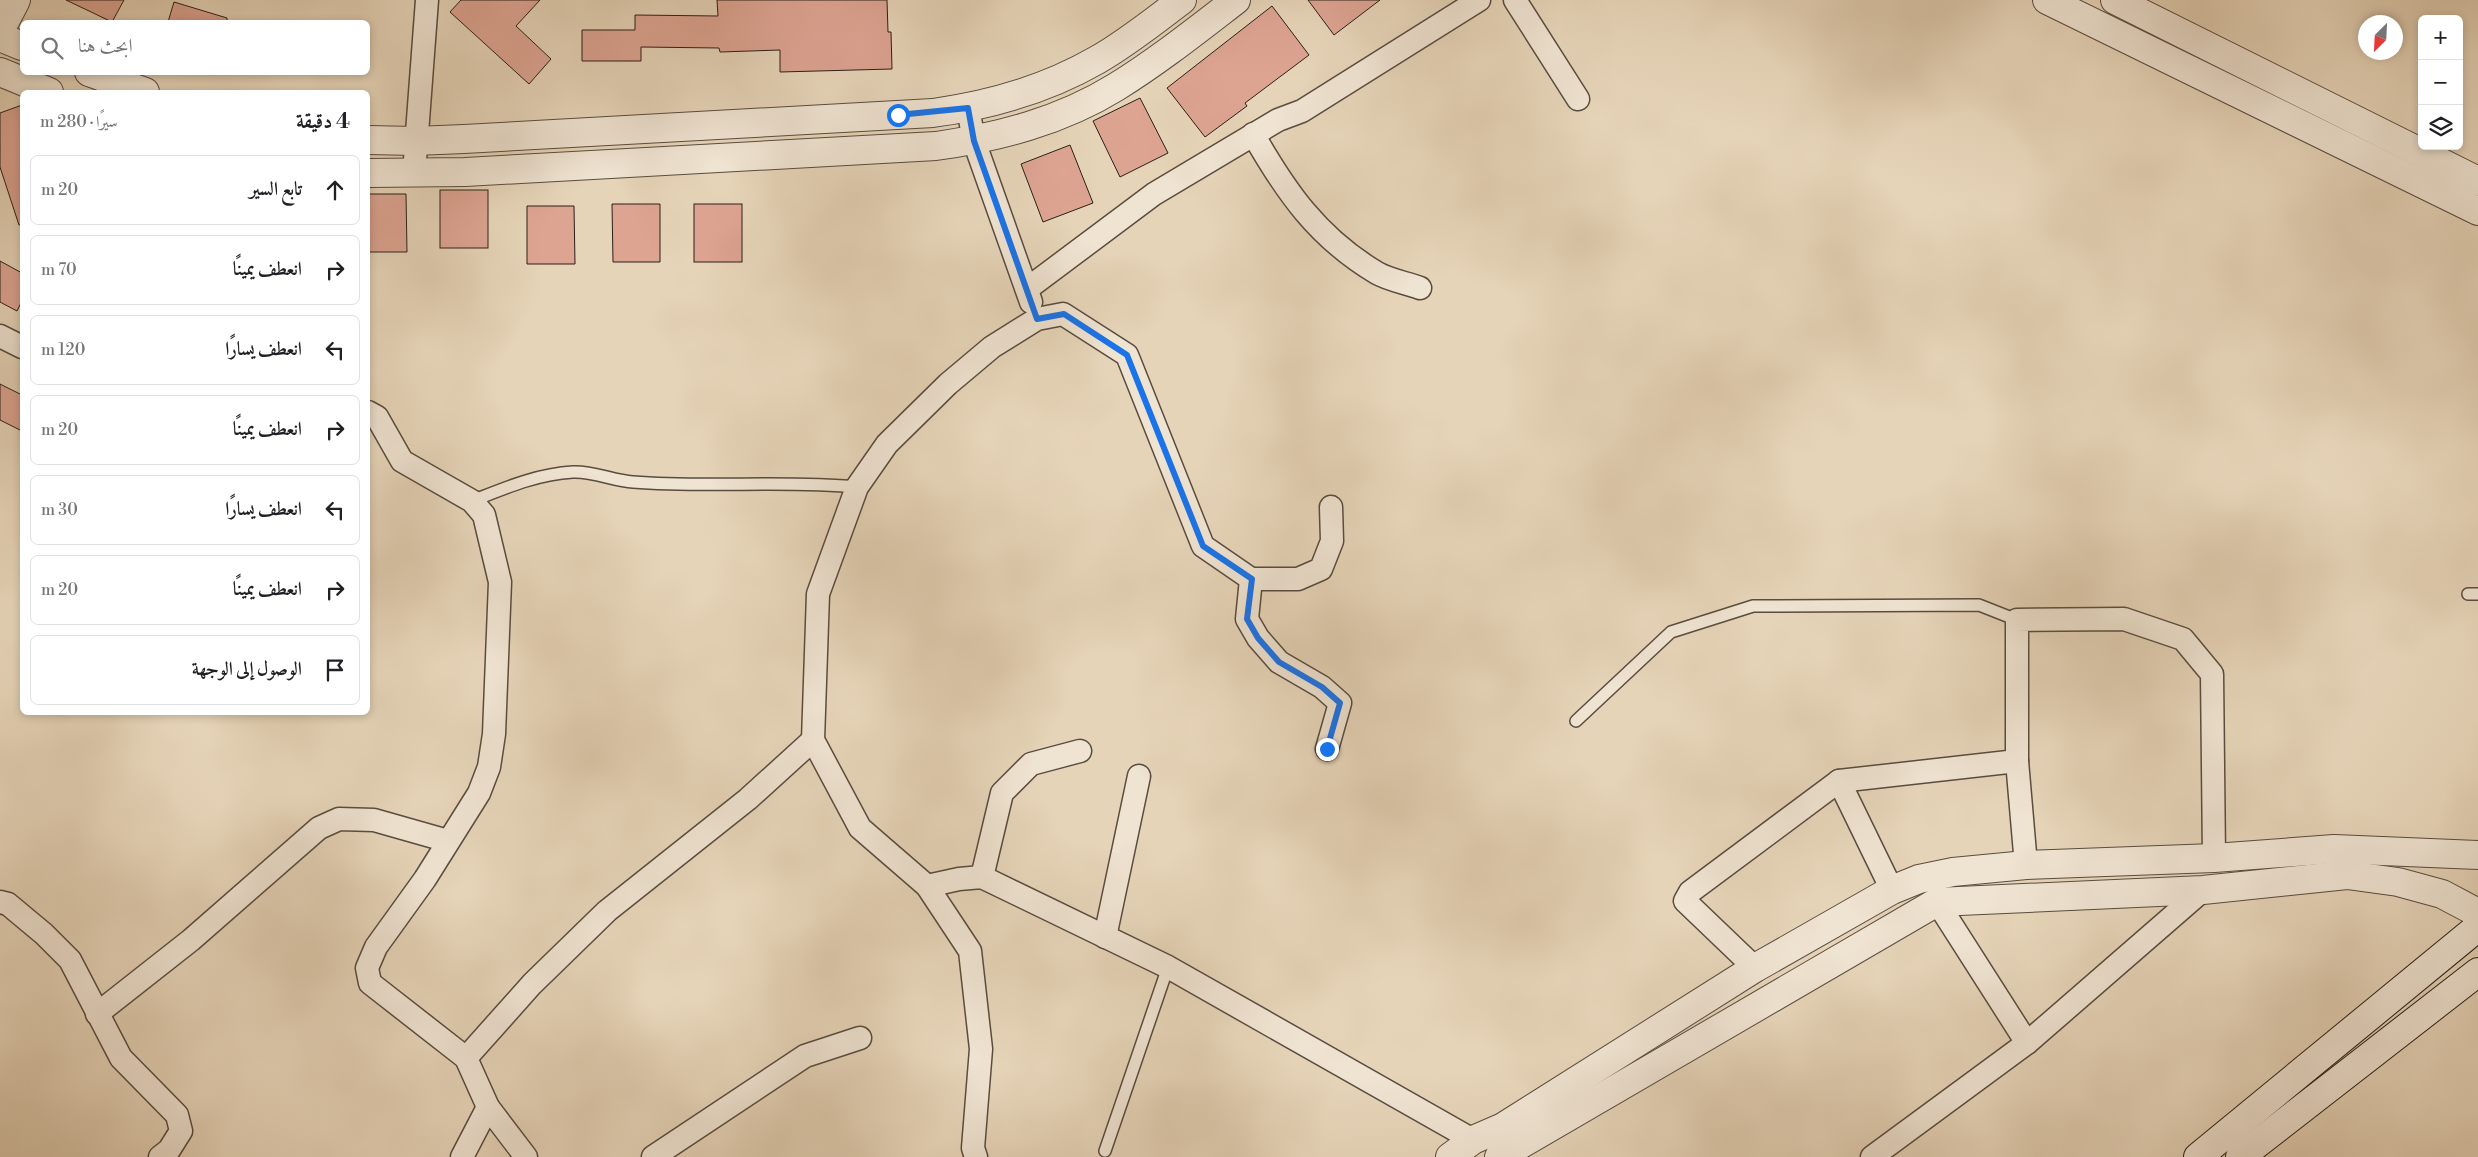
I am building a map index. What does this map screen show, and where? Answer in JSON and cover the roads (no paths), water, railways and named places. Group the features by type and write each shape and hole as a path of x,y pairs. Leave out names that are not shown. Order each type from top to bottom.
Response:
{"street":[{"path":"0,31 16,0"},
{"path":"414,173 427,0"},
{"path":"370,140 415,141 907,115 968,108 1002,100 1067,76 1127,41 1182,0"},
{"path":"370,173 414,173 900,148 974,141 1046,121 1115,88 1236,0"},
{"path":"1026,289 1154,194 1278,120 1302,112 1479,0"},
{"path":"1515,0 1578,99"},
{"path":"2047,0 2478,211"},
{"path":"2115,0 2478,181"},
{"path":"2153,52 2166,25"},
{"path":"0,36 20,45"},
{"path":"0,72 44,90"},
{"path":"97,75 139,90"},
{"path":"968,108 974,141 1037,319"},
{"path":"1253,134 1277,176 1306,216 1347,251 1378,273 1420,288"},
{"path":"976,1157 972,1148 981,1049 970,951 927,886 860,828 813,740 818,594 857,487 887,444 948,384 992,347 1037,319 1064,314 1127,355 1203,546 1252,579 1298,579 1320,569 1332,541 1331,507"},
{"path":"0,336 20,346"},
{"path":"370,413 377,417 402,461 472,501 484,515 500,582 494,734 489,767 480,793 376,947 367,968 370,983 466,1058 488,1107 526,1157"},
{"path":"1252,579 1247,619 1258,638 1279,662 1322,687 1340,703 1327,749"},
{"path":"2026,865 2017,761 2017,620 2124,619 2183,640 2212,674 2214,858"},
{"path":"466,1058 532,984 607,911 748,799 813,740"},
{"path":"982,877 1002,793 1031,764 1080,751"},
{"path":"1755,968 1685,901 1690,892 1839,781 2017,761"},
{"path":"1105,937 1139,776"},
{"path":"1839,781 1892,890"},
{"path":"97,1014 192,940 319,828 339,819 374,820 448,842"},
{"path":"1450,1157 1473,1140 1503,1128 1755,968 1892,890 1932,876 2026,865 2170,858 2214,858 2334,849 2478,855"},
{"path":"2170,858 2172,891"},
{"path":"1502,1156 1937,902 2203,890 2347,875 2398,882 2442,894 2478,913"},
{"path":"927,886 958,879 982,877 1168,968 1473,1140"},
{"path":"1872,1157 2027,1043 2203,890"},
{"path":"0,902 8,904 37,928 70,960 121,1058 177,1115 181,1131 169,1150 160,1157"},
{"path":"1937,902 2027,1043"},
{"path":"2198,1157 2478,927"},
{"path":"2240,1157 2478,972"},
{"path":"653,1157 805,1056 860,1038"},
{"path":"462,1157 488,1107"}],"lane":[{"path":"472,501 523,480 575,472 632,482 741,485 818,483 857,487"},
{"path":"1576,721 1671,632 1753,606 1979,605 2017,620"},
{"path":"1105,1151 1168,968"}]}
